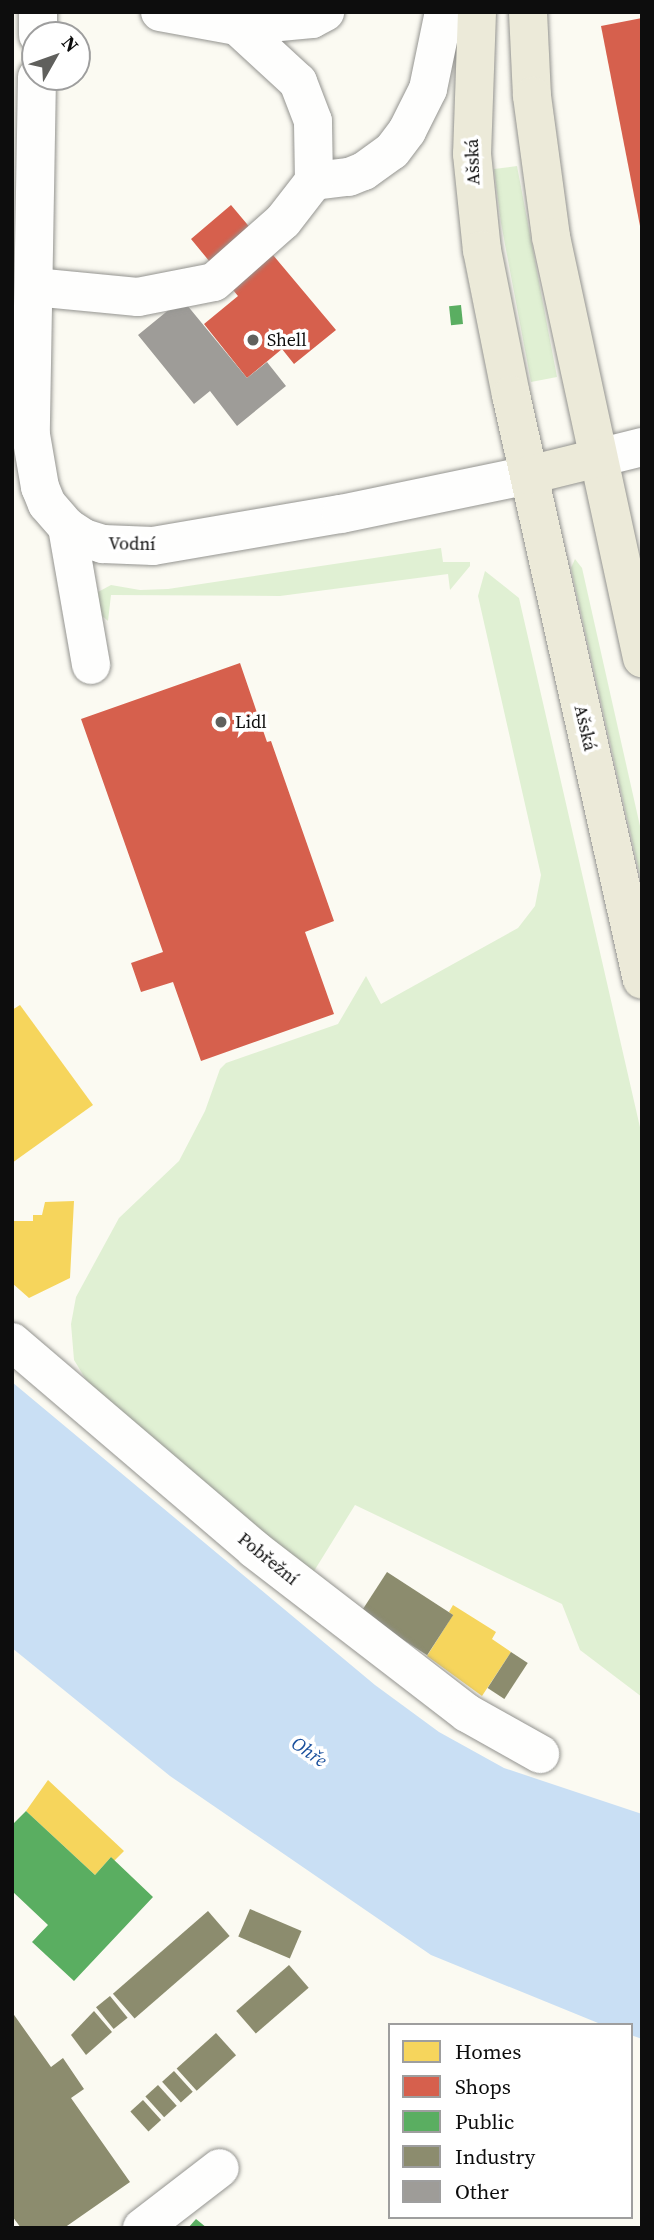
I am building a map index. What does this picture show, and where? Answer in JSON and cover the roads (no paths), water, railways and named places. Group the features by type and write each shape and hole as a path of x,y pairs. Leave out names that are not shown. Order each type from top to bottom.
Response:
{"main road":[{"name":"Ašská","path":"477,12 472,154 475,205 529,475 642,980"},
{"path":"528,12 532,96 542,178 598,458 642,658"},
{"path":"529,475 598,458"}],"street":[{"path":"160,12 237,26 312,19 325,12"},
{"path":"314,181 349,177 364,171 392,151 407,131 428,89 444,12"},
{"path":"34,287 138,297 214,282 283,221 314,181 313,121 298,82 237,26"},
{"name":"Vodní","path":"37,91 31,435 40,488 47,504 67,527 84,538 103,544 153,546 341,514 529,475"},
{"path":"598,458 642,447"},
{"path":"67,527 92,665"},
{"name":"Pobřežní","path":"12,1342 254,1549 467,1713 540,1754"},
{"path":"142,2228 220,2168"}],"water":[{"name":"Ohře","path":"12,1382 375,1685 439,1732 504,1768 642,1814 642,2039 633,2036 633,2023 598,2023 431,1955 170,1776 12,1648"}],"place":[{"name":"Shell","path":"253,340"},
{"name":"Lidl","path":"221,722"}]}
